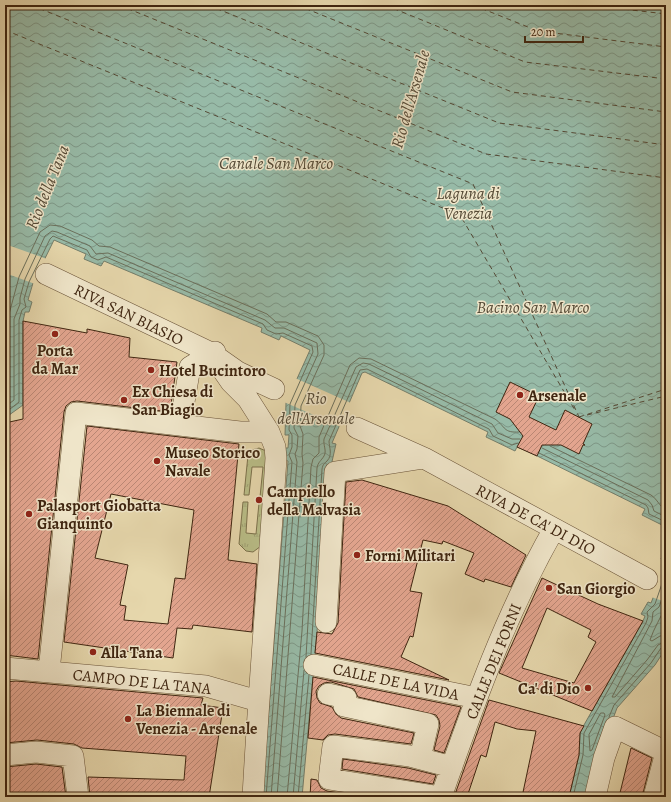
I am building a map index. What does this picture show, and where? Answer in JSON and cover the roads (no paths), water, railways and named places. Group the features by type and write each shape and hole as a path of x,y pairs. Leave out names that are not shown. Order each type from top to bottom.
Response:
{"street":[{"name":"RIVA SAN BIASIO","path":"46,274 213,353 238,372 274,389"},
{"name":"RIVA SAN BIASIO","path":"213,353 231,382 248,399 270,434"},
{"path":"177,424 190,367 213,353"},
{"path":"49,671 76,413 177,424 221,431 270,434 276,458 270,565 258,701 253,797"},
{"name":"RIVA DE CA' DI DIO","path":"357,428 424,454 554,529 647,579"},
{"path":"326,622 333,470 424,454"},
{"name":"CALLE DEI FORNI","path":"441,797 477,698 530,572 554,529"},
{"name":"CALLE DE LA VIDA","path":"314,665 477,698"},
{"name":"CAMPO DE LA TANA","path":"5,668 206,686 258,701"},
{"path":"328,694 346,698 344,706 428,724 420,758"},
{"path":"596,797 604,758 615,727 666,752 654,797"},
{"path":"441,797 336,789 330,780 333,746 420,758 452,767"},
{"path":"5,755 36,752 73,756 78,797"}],"water":[{"name":"Laguna di Venezia","path":"5,5 666,5 666,527 642,515 645,509 527,451 517,447 515,451 486,437 488,432 365,372 362,373 332,443 336,444 331,466 327,465 326,470 317,632 302,797 262,797 288,461 285,460 285,448 288,448 289,435 285,435 286,403 310,350 281,336 279,340 261,332 262,328 104,261 101,266 84,259 86,254 54,240 33,283 28,300 32,302 29,312 25,312 23,321 23,405 5,418"},
{"path":"666,545 666,561 661,559"},
{"path":"666,561 666,648 655,665 617,708 604,743 590,797 569,797 579,755 580,732 643,621 645,616 641,614 648,602 651,603"}],"place":[{"name":"Porta da Mar","path":"55,334"},
{"name":"Hotel Bucintoro","path":"151,370"},
{"name":"Arsenale","path":"520,395"},
{"name":"Ex Chiesa di San Biagio","path":"124,400"},
{"name":"Museo Storico Navale","path":"157,461"},
{"name":"Campiello della Malvasia","path":"259,500"},
{"name":"Palasport Giobatta Gianquinto","path":"29,514"},
{"name":"Forni Militari","path":"357,555"},
{"name":"San Giorgio","path":"549,588"},
{"name":"Alla Tana","path":"93,652"},
{"name":"Ca' di Dio","path":"588,688"},
{"name":"La Biennale di Venezia - Arsenale","path":"128,719"}],"water label":[{"name":"Rio dell'Arsenale","path":"410,99"},
{"name":"Canale San Marco","path":"276,163"},
{"name":"Rio della Tana","path":"47,187"},
{"name":"Bacino San Marco","path":"533,307"},
{"name":"Rio dell'Arsenale","path":"316,408"}]}
